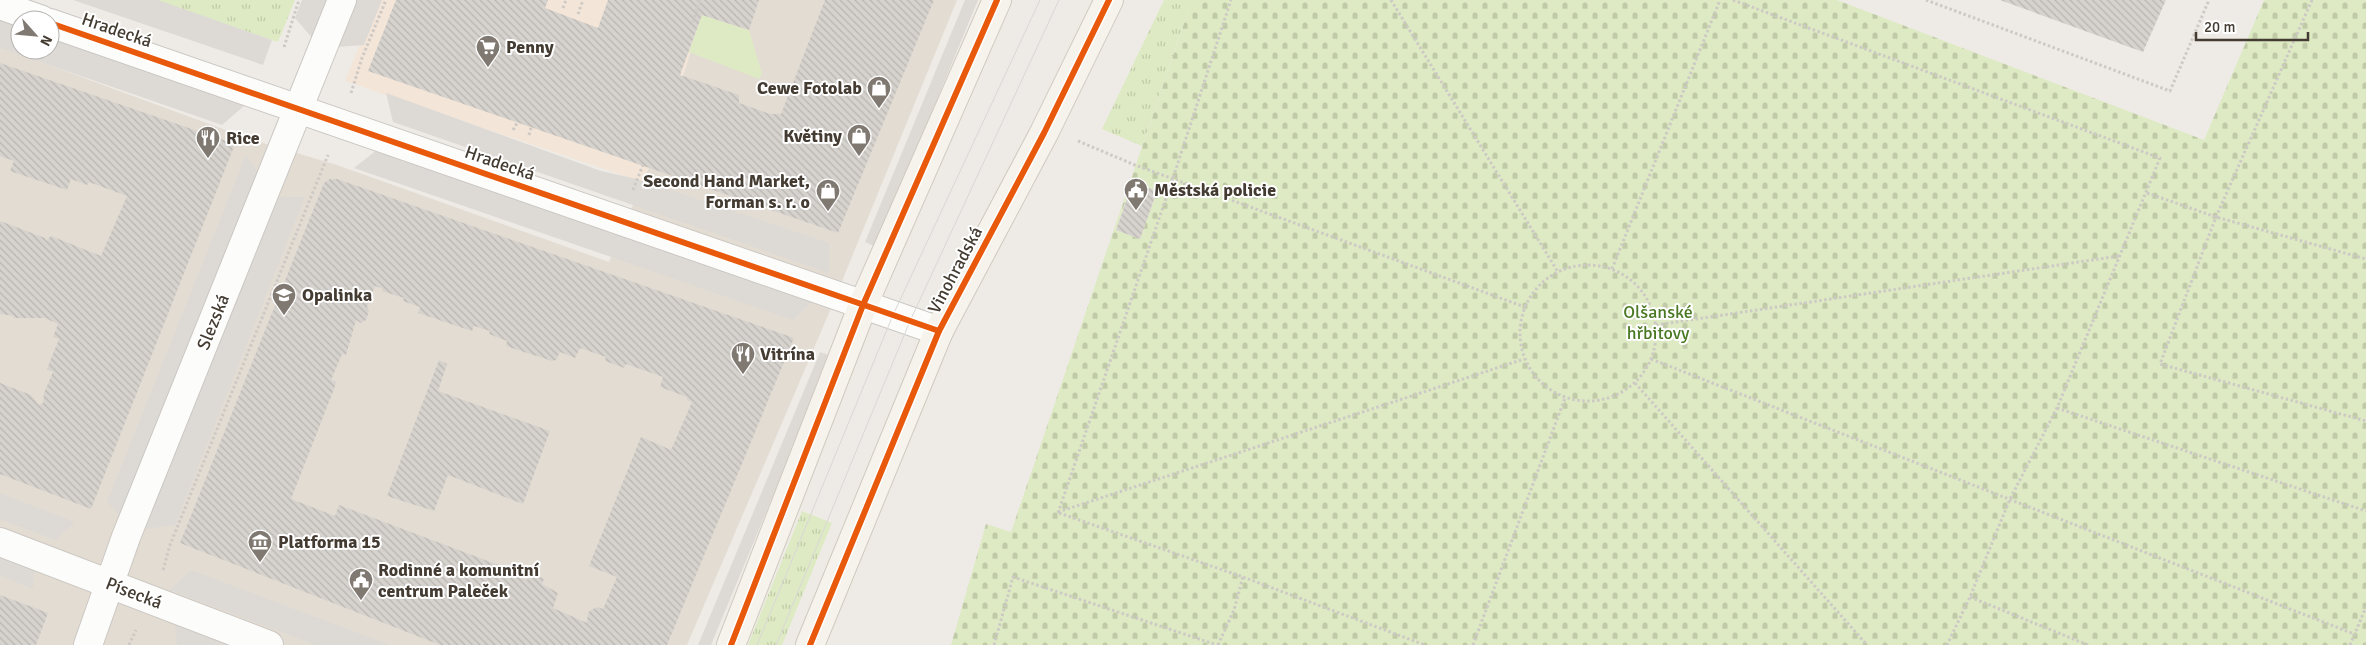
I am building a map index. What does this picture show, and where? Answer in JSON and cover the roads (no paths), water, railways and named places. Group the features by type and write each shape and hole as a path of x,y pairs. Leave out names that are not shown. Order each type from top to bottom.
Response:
{"main road":[{"path":"731,645 863,305 997,0"},
{"name":"Vinohradská","path":"810,645 939,331 1044,133 1110,0"}],"street":[{"name":"Slezská","path":"88,645 130,528 342,0"},
{"path":"0,5 14,10"},
{"name":"Hradecká","path":"60,26 939,331"},
{"name":"Písecká","path":"0,542 269,645"}],"tram line":[{"path":"757,645 893,315 1040,0"},
{"path":"776,645 910,321 1059,0"}],"place":[{"name":"Penny","path":"488,68"},
{"name":"Cewe Fotolab","path":"879,109"},
{"name":"Květiny","path":"859,157"},
{"name":"Rice","path":"208,159"},
{"name":"Městská policie","path":"1136,211"},
{"name":"Second Hand Market, Forman s. r. o","path":"828,212"},
{"name":"Opalinka","path":"284,316"},
{"name":"Vitrína","path":"743,375"},
{"name":"Platforma 15","path":"260,563"},
{"name":"Rodinné a komunitní centrum Paleček","path":"361,601"}],"park label":[{"name":"Olšanské hřbitovy","path":"1658,322"}]}
